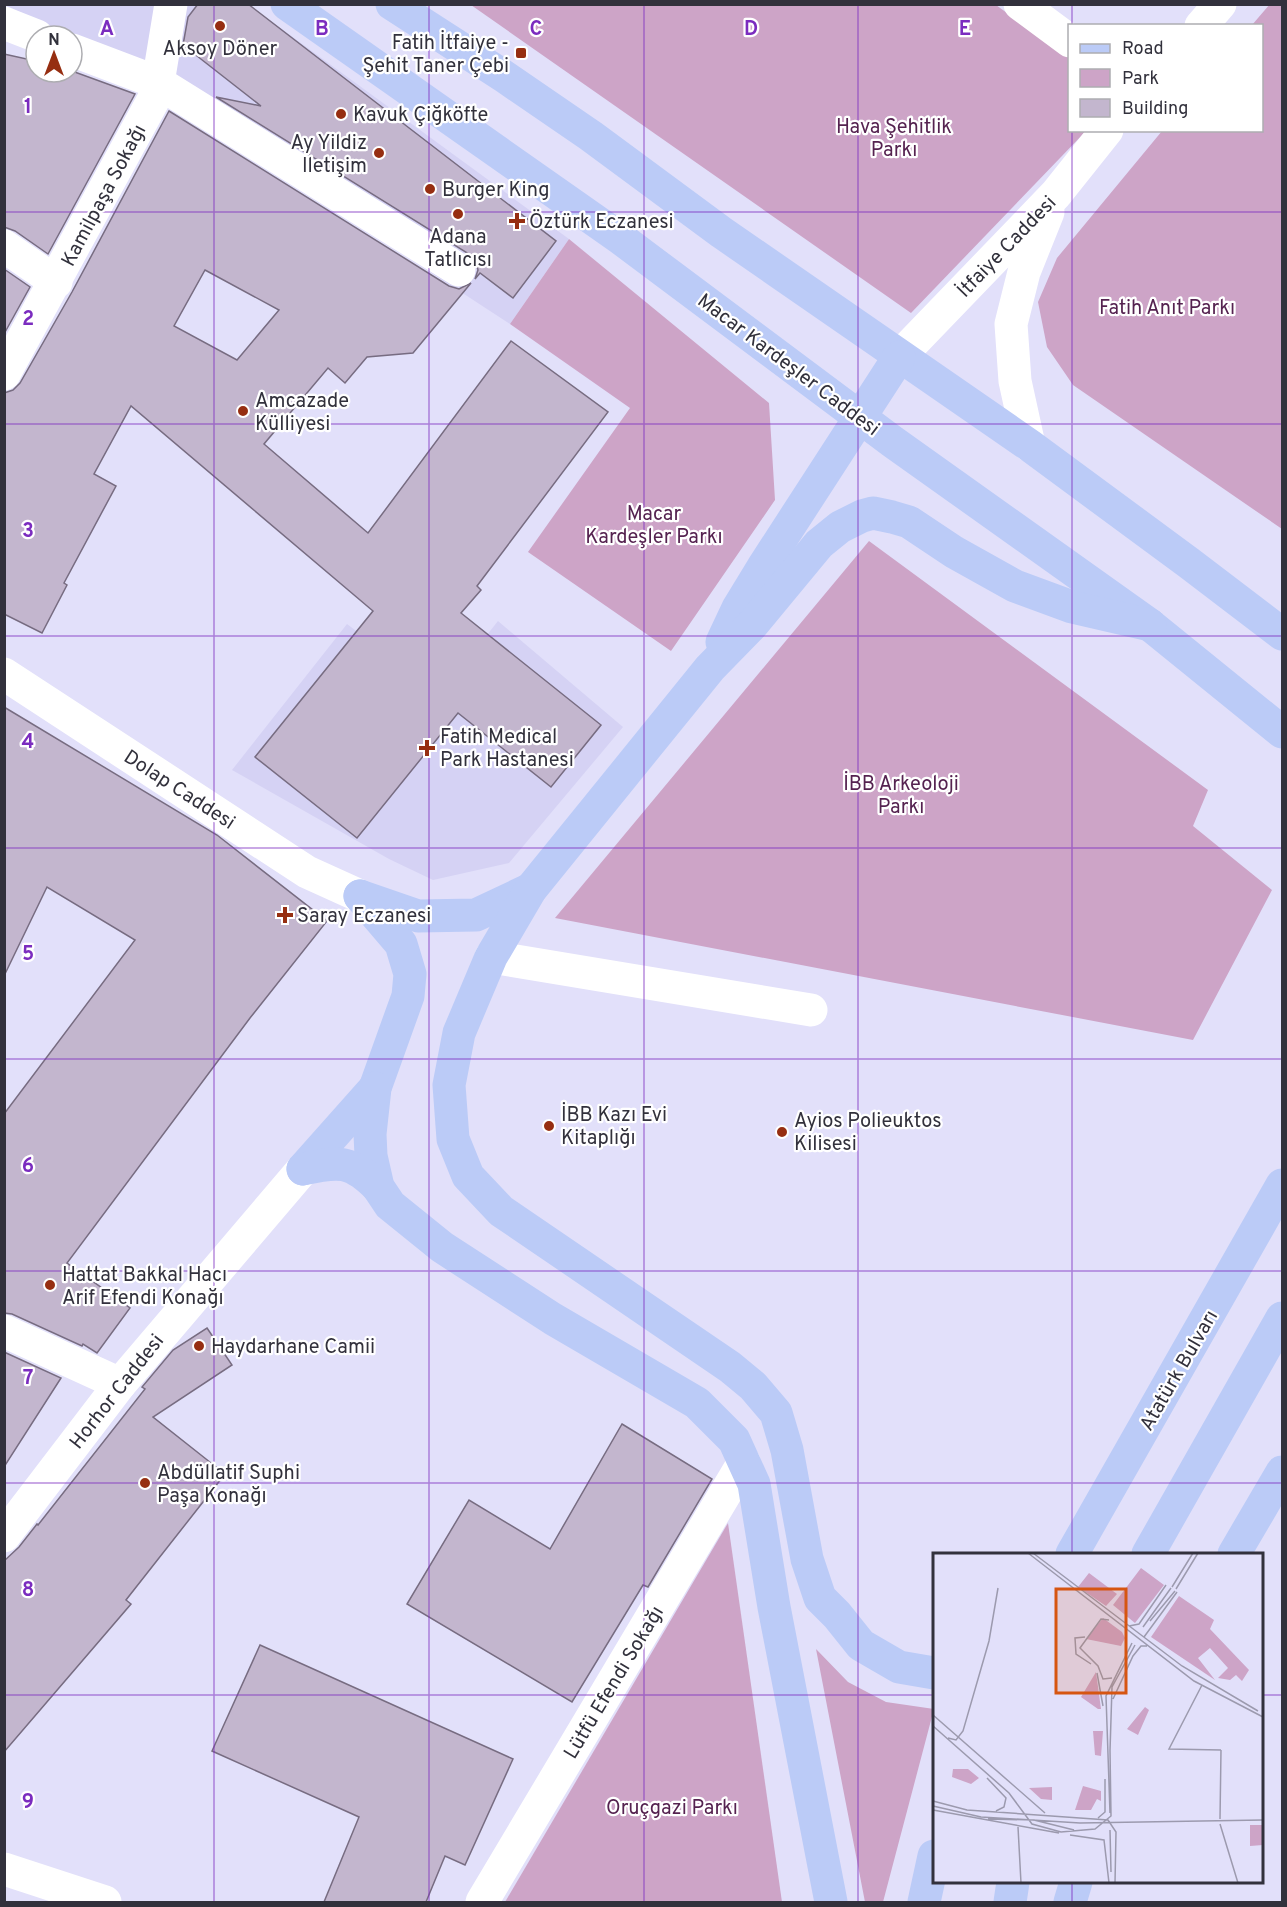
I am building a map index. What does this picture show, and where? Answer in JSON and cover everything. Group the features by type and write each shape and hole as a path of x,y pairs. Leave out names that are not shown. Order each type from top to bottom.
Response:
{"main road":[{"name":"Macar Kardeşler Caddesi","path":"287,4 620,238 893,442 1150,625 1282,732"},
{"path":"392,4 498,72 591,136 721,232 1029,445 1190,563 1282,634"},
{"path":"710,668 738,608 899,357"},
{"path":"933,1673 899,1667 861,1645 837,1614 820,1598 807,1559 787,1450 776,1413 753,1386 730,1367 501,1211 468,1176 453,1139 449,1085 459,1033 491,957 531,889 710,668 752,625 819,543 840,527 873,513 909,522 954,552 1016,586 1072,607 1150,625"},
{"path":"360,897 418,916 476,915 531,889"},
{"path":"360,897 401,944 410,974 408,996 375,1088 370,1134 371,1156 378,1187"},
{"path":"303,1169 375,1088"},
{"path":"303,1169 328,1164 343,1164 363,1172 378,1187 390,1205 442,1247 553,1319 697,1403 734,1440 754,1484 774,1607 831,1902"},
{"name":"Atatürk Bulvarı","path":"1073,1553 1282,1185"},
{"path":"1149,1553 1282,1318"},
{"path":"1235,1553 1282,1472"},
{"path":"924,1902 933,1861"},
{"path":"1010,1902 1013,1883"},
{"path":"1070,1902 1075,1883"}],"street":[{"name":"Kamilpaşa Sokağı","path":"4,374 156,95 171,4"},
{"path":"1020,4 1068,40"},
{"path":"1202,24 1220,4"},
{"path":"4,23 24,31"},
{"path":"84,55 159,83 459,270"},
{"name":"İtfaiye Caddesi","path":"899,357 1056,194 1105,132"},
{"path":"1029,445 1015,381 1011,324 1024,272 1056,194"},
{"path":"4,246 56,282"},
{"name":"Dolap Caddesi","path":"4,674 307,872 360,897"},
{"path":"491,957 811,1010"},
{"name":"Horhor Caddesi","path":"4,1536 120,1384 303,1169"},
{"path":"4,1331 120,1384"},
{"name":"Lütfü Efendi Sokağı","path":"482,1902 744,1462"},
{"path":"4,1869 105,1902"}],"shaded area":[{"path":"5,5 249,5 569,239 510,324 303,189 140,68 84,42 84,24 46,24"},
{"name":"Fatih Medical Park Hastanesi","path":"498,621 623,727 509,863 433,880 389,859 232,770 347,624 440,694"}],"green space":[{"name":"Fatih Anıt Parkı","path":"1270,4 1282,5 1282,529 1073,385 1047,347 1038,302 1057,258 1161,132 1263,132 1263,24 1253,24"},
{"name":"Hava Şehitlik Parkı","path":"471,5 996,5 1068,57 1068,132 1085,132 911,313"},
{"name":"Macar Kardeşler Parkı","path":"569,239 769,403 775,500 671,651 528,552 630,408 510,324"},
{"name":"İBB Arkeoloji Parkı","path":"869,541 1208,790 1193,826 1272,890 1193,1040 555,918"},
{"name":"Oruçgazi Parkı","path":"728,1523 782,1902 505,1902"},
{"path":"816,1649 848,1682 886,1702 933,1709 883,1902 865,1902"}],"building":[{"path":"198,4 248,4 556,241 513,298 480,273 475,279 478,270 476,262 469,254 216,97 261,106 183,45 188,17"},
{"path":"4,54 24,58 24,84 84,84 84,75 135,94 48,254 15,231 4,227"},
{"path":"169,111 449,286 459,289 471,283 413,353 367,357 345,383 328,368 264,444 368,533 511,341 608,412 477,586 481,590 461,613 601,725 551,787 458,713 357,838 255,757 373,611 131,406 94,474 116,486 64,583 67,585 42,633 4,614 4,393 13,390 20,383 72,292","holes":["205,270 279,310 237,360 174,326"]},
{"path":"4,269 30,287 4,334"},
{"path":"4,707 217,835 327,921 250,1018 67,1263 130,1308 97,1353 83,1344 82,1346 12,1314 4,1313 4,1114 135,940 47,887 4,976"},
{"path":"207,1328 232,1365 153,1417 225,1474 126,1600 131,1604 4,1752 4,1561 38,1525 145,1389 142,1387 173,1350"},
{"path":"4,1352 61,1378 4,1467"},
{"path":"622,1424 712,1479 648,1587 643,1585 572,1702 407,1604 469,1500 550,1549"},
{"path":"260,1645 513,1759 465,1865 445,1856 426,1902 324,1902 359,1817 212,1751"}],"place":[{"name":"Aksoy Döner","path":"220,26"},
{"name":"Fatih İtfaiye - Şehit Taner Çebi","path":"521,53"},
{"name":"Kavuk Çiğköfte","path":"341,114"},
{"name":"Ay Yildiz Iletişim","path":"379,153"},
{"name":"Burger King","path":"430,189"},
{"name":"Adana Tatlıcısı","path":"458,214"},
{"name":"Öztürk Eczanesi","path":"517,221"},
{"name":"Amcazade Külliyesi","path":"243,411"},
{"name":"Fatih Medical Park Hastanesi","path":"427,748"},
{"name":"Saray Eczanesi","path":"285,915"},
{"name":"İBB Kazı Evi Kitaplığı","path":"549,1126"},
{"name":"Ayios Polieuktos Kilisesi","path":"782,1132"},
{"name":"Hattat Bakkal Hacı Arif Efendi Konağı","path":"50,1285"},
{"name":"Haydarhane Camii","path":"199,1346"},
{"name":"Abdüllatif Suphi Paşa Konağı","path":"145,1483"}]}
